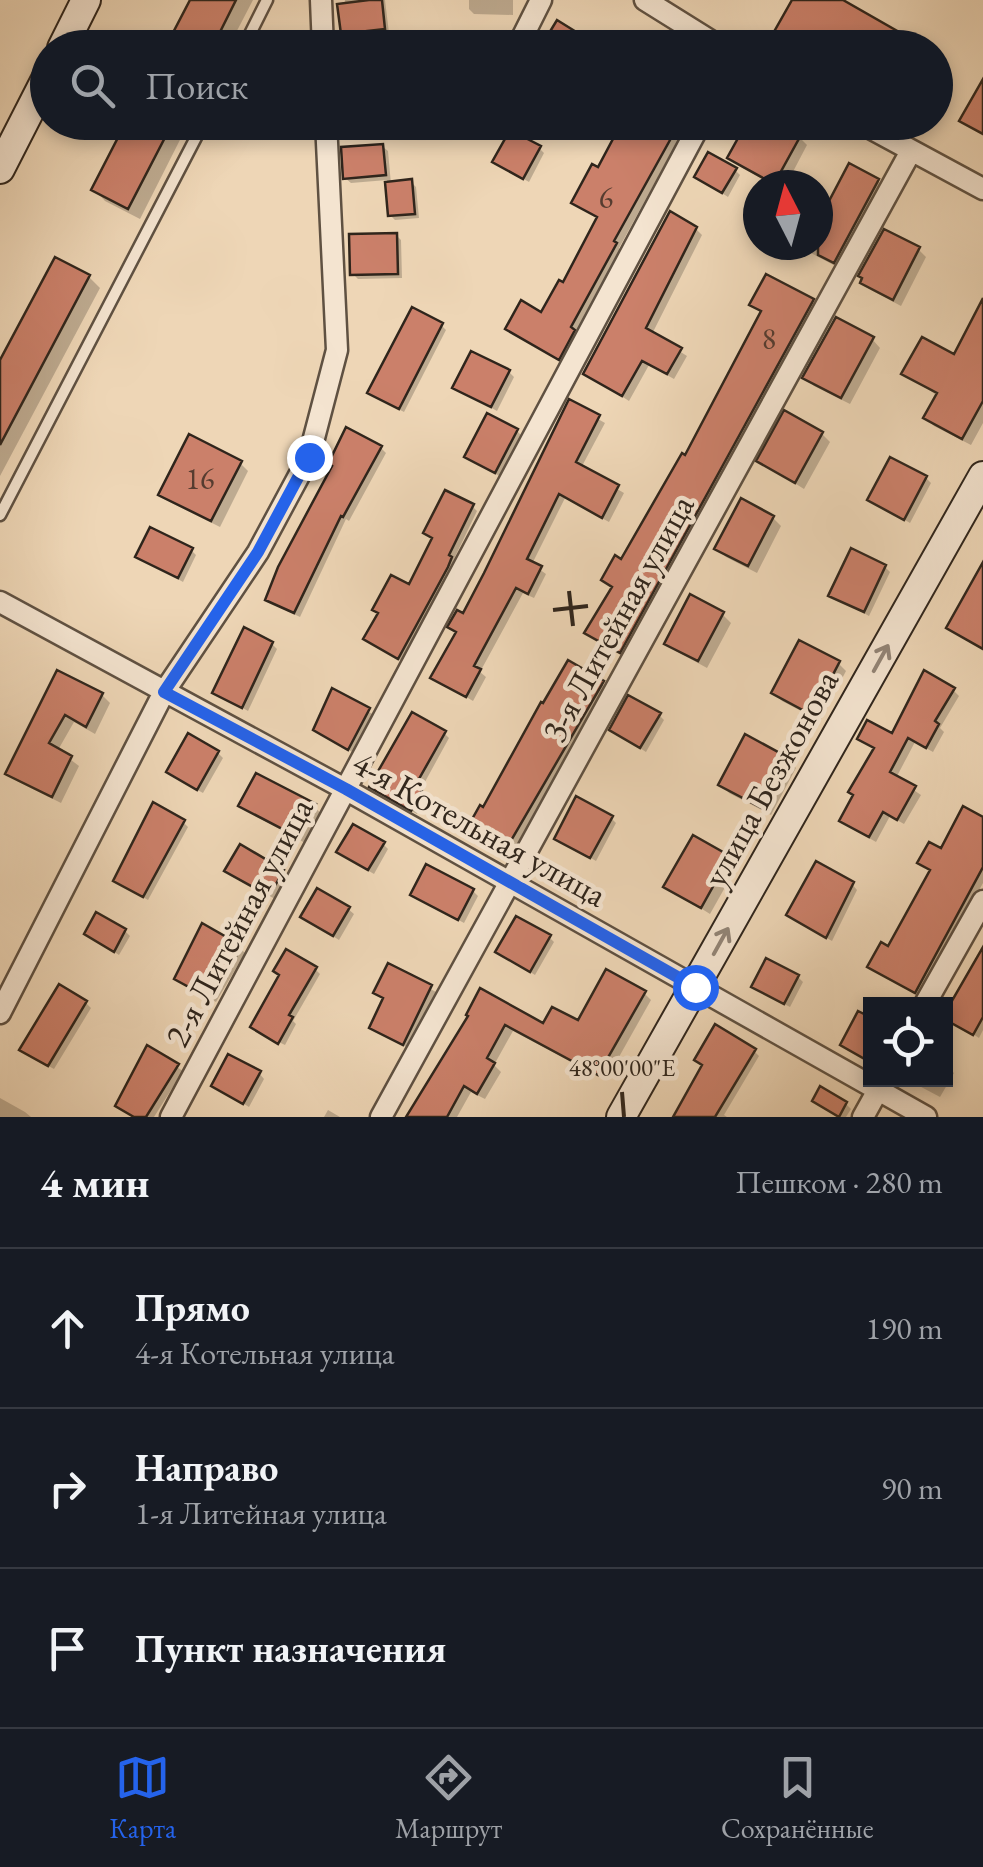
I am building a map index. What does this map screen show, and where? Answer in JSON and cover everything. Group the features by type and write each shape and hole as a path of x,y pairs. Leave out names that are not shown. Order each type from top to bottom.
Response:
{"street":[{"path":"71,30 86,0"},
{"path":"321,0 322,30"},
{"path":"526,30 541,0"},
{"path":"645,0 693,30"},
{"path":"0,169 30,111"},
{"path":"0,1012 164,692 258,552 309,457 337,350 327,140"},
{"name":"2-я Литейная улица","path":"171,1117 691,140"},
{"path":"891,140 983,189"},
{"name":"3-я Литейная улица","path":"381,1117 911,151"},
{"name":"улица Безжонова","path":"621,1117 983,476"},
{"name":"4-я Котельная улица","path":"0,602 346,789 695,987 863,1076"},
{"path":"930,997 983,901"},
{"path":"862,1117 880,1087"},
{"name":"4-я Котельная улица","path":"884,1087 926,1117"}],"lane":[{"path":"251,30 267,0"},
{"path":"0,515 195,140"}],"building":[{"path":"190,0 236,0 221,30 174,30"},
{"path":"382,0 385,29 340,30 337,4"},
{"path":"792,0 843,0 896,30 775,30"},
{"path":"557,20 573,30 551,30"},
{"path":"983,79 983,134 959,121"},
{"path":"117,140 164,140 128,209 91,190"},
{"path":"504,140 529,140 541,146 523,179 492,162"},
{"path":"612,140 670,140 614,241 617,243 571,327 575,330 559,360 505,329 521,300 541,312 559,280 563,282 597,217 571,203 592,164 598,167"},
{"path":"737,140 798,140 782,170 749,170 727,158"},
{"path":"383,144 386,175 343,179 341,147"},
{"path":"708,152 737,168 722,193 694,177"},
{"path":"849,163 879,179 834,263 828,260 833,260 833,193"},
{"path":"412,179 415,214 388,216 385,182"},
{"path":"670,211 697,227 646,328 682,348 667,374 642,361 622,396 583,374"},
{"path":"884,229 920,247 893,300 860,283 862,278 858,276"},
{"path":"397,233 398,274 350,275 349,234"},
{"path":"55,257 90,275 0,445 0,360"},
{"path":"766,274 814,299 620,653 584,633 612,587 601,580 615,555 621,559 682,453 685,455 761,311 749,305"},
{"path":"983,298 983,401 962,439 923,418 937,393 901,374 922,337 954,354"},
{"path":"412,307 443,323 399,409 367,393"},
{"path":"836,317 874,337 841,398 802,378"},
{"path":"471,351 510,370 491,407 452,388"},
{"path":"569,399 600,415 576,462 619,485 602,518 559,494 527,559 542,566 528,594 516,588 474,666 481,669 466,697 430,678 456,632 447,627 457,610 463,613"},
{"path":"784,410 823,432 795,483 756,461"},
{"path":"487,413 518,429 495,473 464,457"},
{"path":"346,427 382,446 341,516 294,613 265,600 278,567 332,466 328,464"},
{"path":"189,434 242,461 211,521 158,495"},
{"path":"890,457 927,476 904,520 867,500"},
{"path":"445,490 474,504 449,555 452,557 448,567 398,659 363,639 378,613 372,610 391,575 409,584 432,538 423,533"},
{"path":"741,498 774,516 748,566 714,549"},
{"path":"150,527 193,548 178,578 135,557"},
{"path":"851,548 886,565 864,612 828,596"},
{"path":"983,562 983,649 946,628"},
{"path":"690,594 724,612 698,661 664,644"},
{"path":"244,627 273,642 242,708 212,693"},
{"path":"799,640 840,661 812,715 771,693"},
{"path":"568,660 604,681 505,851 466,830"},
{"path":"57,670 103,693 86,727 65,715 49,743 72,756 52,797 5,774"},
{"path":"924,670 955,688 935,721 939,724 926,748 908,738 890,772 916,786 897,820 883,812 869,837 839,821 853,795 848,792 874,748 857,739 867,720 892,733"},
{"path":"332,688 370,708 348,750 313,730"},
{"path":"628,695 661,713 640,748 609,730"},
{"path":"412,712 446,731 415,786 422,790 411,811 369,787"},
{"path":"188,733 219,751 197,790 166,772"},
{"path":"745,734 789,758 762,808 718,785"},
{"path":"256,773 316,804 298,837 238,806"},
{"path":"576,796 613,816 590,858 554,839"},
{"path":"153,802 185,820 143,897 113,881"},
{"path":"963,806 983,817 983,867 915,993 867,967 881,942 888,946 930,870 917,863 929,842 941,848"},
{"path":"353,824 385,842 368,870 336,852"},
{"path":"693,835 730,856 701,908 663,887"},
{"path":"240,844 284,870 269,896 224,871"},
{"path":"816,861 854,882 826,938 786,915"},
{"path":"426,864 474,889 458,920 410,895"},
{"path":"317,888 350,907 333,936 300,917"},
{"path":"96,912 126,929 114,952 84,934"},
{"path":"516,916 551,935 530,972 495,952"},
{"path":"202,923 242,946 211,999 174,979"},
{"path":"983,947 983,1017 973,1035 953,1024 953,999"},
{"path":"286,949 317,967 289,1015 293,1017 278,1044 250,1027 279,975 273,971"},
{"path":"766,958 799,975 784,1004 751,987"},
{"path":"388,963 432,985 403,1045 369,1028 383,998 373,993"},
{"path":"606,969 646,991 598,1075 505,1025 487,1058 495,1063 477,1094 464,1086 447,1117 406,1117 468,1016 480,988 543,1023 552,1007 578,1020"},
{"path":"59,984 87,1001 48,1066 19,1050"},
{"path":"858,1011 863,1014 863,1058 840,1045"},
{"path":"715,1024 756,1049 715,1117 673,1117 702,1065 694,1060"},
{"path":"147,1045 179,1064 146,1117 134,1117 115,1106"},
{"path":"228,1054 261,1071 243,1104 211,1086"},
{"path":"820,1086 847,1102 839,1117 812,1101"}],"route":[{"path":"309,457 258,552 164,692 346,789 695,987"}]}
